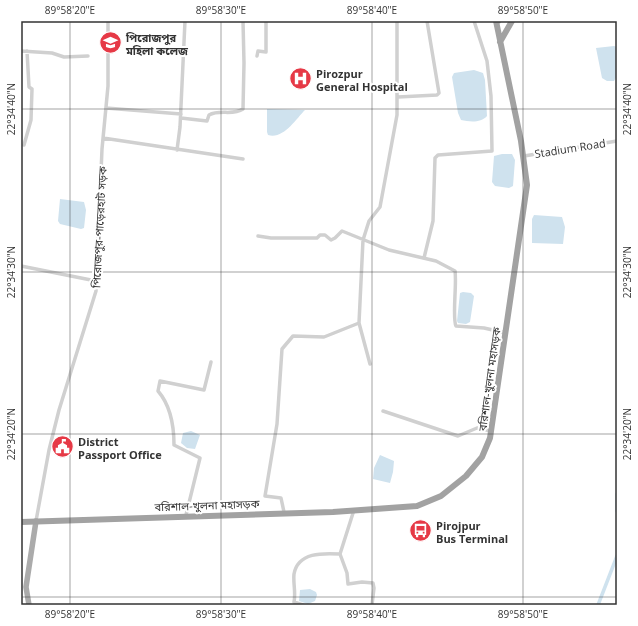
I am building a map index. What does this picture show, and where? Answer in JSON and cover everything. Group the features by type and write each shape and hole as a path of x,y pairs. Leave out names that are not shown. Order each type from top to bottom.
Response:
{"highway":[{"name":"বরিশাল-খুলনা মহাসড়ক","path":"21,522 354,510 417,506 441,496 466,476 482,457 490,438 527,186 524,156 500,42 496,21 498,21"},
{"path":"500,42 512,21"}],"main road":[{"path":"30,605 26,587 36,521"}],"street":[{"name":"পিরোজপুর-পাড়েরহাট সড়ক","path":"36,521 49,450 59,410 96,291 103,138 108,86 108,21"},
{"path":"177,150 181,116 185,21"},
{"path":"106,108 207,120 208,115 218,111 234,113 243,109 243,21"},
{"path":"257,56 258,51 266,52 266,21"},
{"path":"370,364 359,323 363,240 369,221 380,207 396,121 398,97 396,56 397,21"},
{"path":"398,97 439,94 427,21"},
{"path":"424,258 433,221 435,158 438,155 492,151 491,96 487,62 474,21"},
{"path":"21,51 52,53 64,57 88,56"},
{"path":"24,145 31,120 32,89 29,87 27,51"},
{"path":"103,138 243,159"},
{"name":"Stadium Road","path":"524,156 617,140"},
{"path":"258,236 271,238 317,238 320,235 325,235 331,240 336,238 342,231 403,254 424,258 446,265 455,271 456,295 454,321 456,326 484,328 506,333"},
{"path":"21,266 96,281"},
{"path":"284,512 282,498 265,496 277,424 282,349 293,336 324,337 359,323"},
{"path":"186,515 200,458 174,446 174,426 163,396 158,391 160,381 204,390 211,362"},
{"path":"383,411 458,436 477,428 491,431"},
{"path":"354,510 340,554 347,573 348,584 362,582 373,583 374,588 372,605"},
{"path":"303,605 294,602 294,575 299,563 310,556 327,553 340,554"}],"water":[{"path":"617,47 617,76 614,81 607,81 602,78 596,48"},
{"path":"474,70 483,73 485,80 487,116 479,121 461,120 458,113 452,77 454,73"},
{"path":"267,109 305,110 289,128 274,136 268,135 267,132"},
{"path":"512,154 515,160 513,186 509,188 495,186 492,182 494,156"},
{"path":"60,199 84,202 86,210 84,228 81,229 60,224 58,221"},
{"path":"534,215 562,217 565,227 563,244 532,243 532,219"},
{"path":"460,293 471,293 474,296 470,322 466,324 458,323 457,321"},
{"path":"191,431 200,435 195,449 187,448 181,443 183,433"},
{"path":"380,455 394,461 390,483 373,479 374,468"},
{"path":"310,589 316,592 317,595 315,601 308,604 299,601 300,590"}],"waterway":[{"path":"617,494 617,511"},
{"path":"598,605 617,556"}],"place":[{"name":"পিরোজপুর মহিলা কলেজ","path":"111,43"},
{"name":"Pirozpur General Hospital","path":"300,79"},
{"name":"District Passport Office","path":"62,447"},
{"name":"Pirojpur Bus Terminal","path":"421,531"}]}
